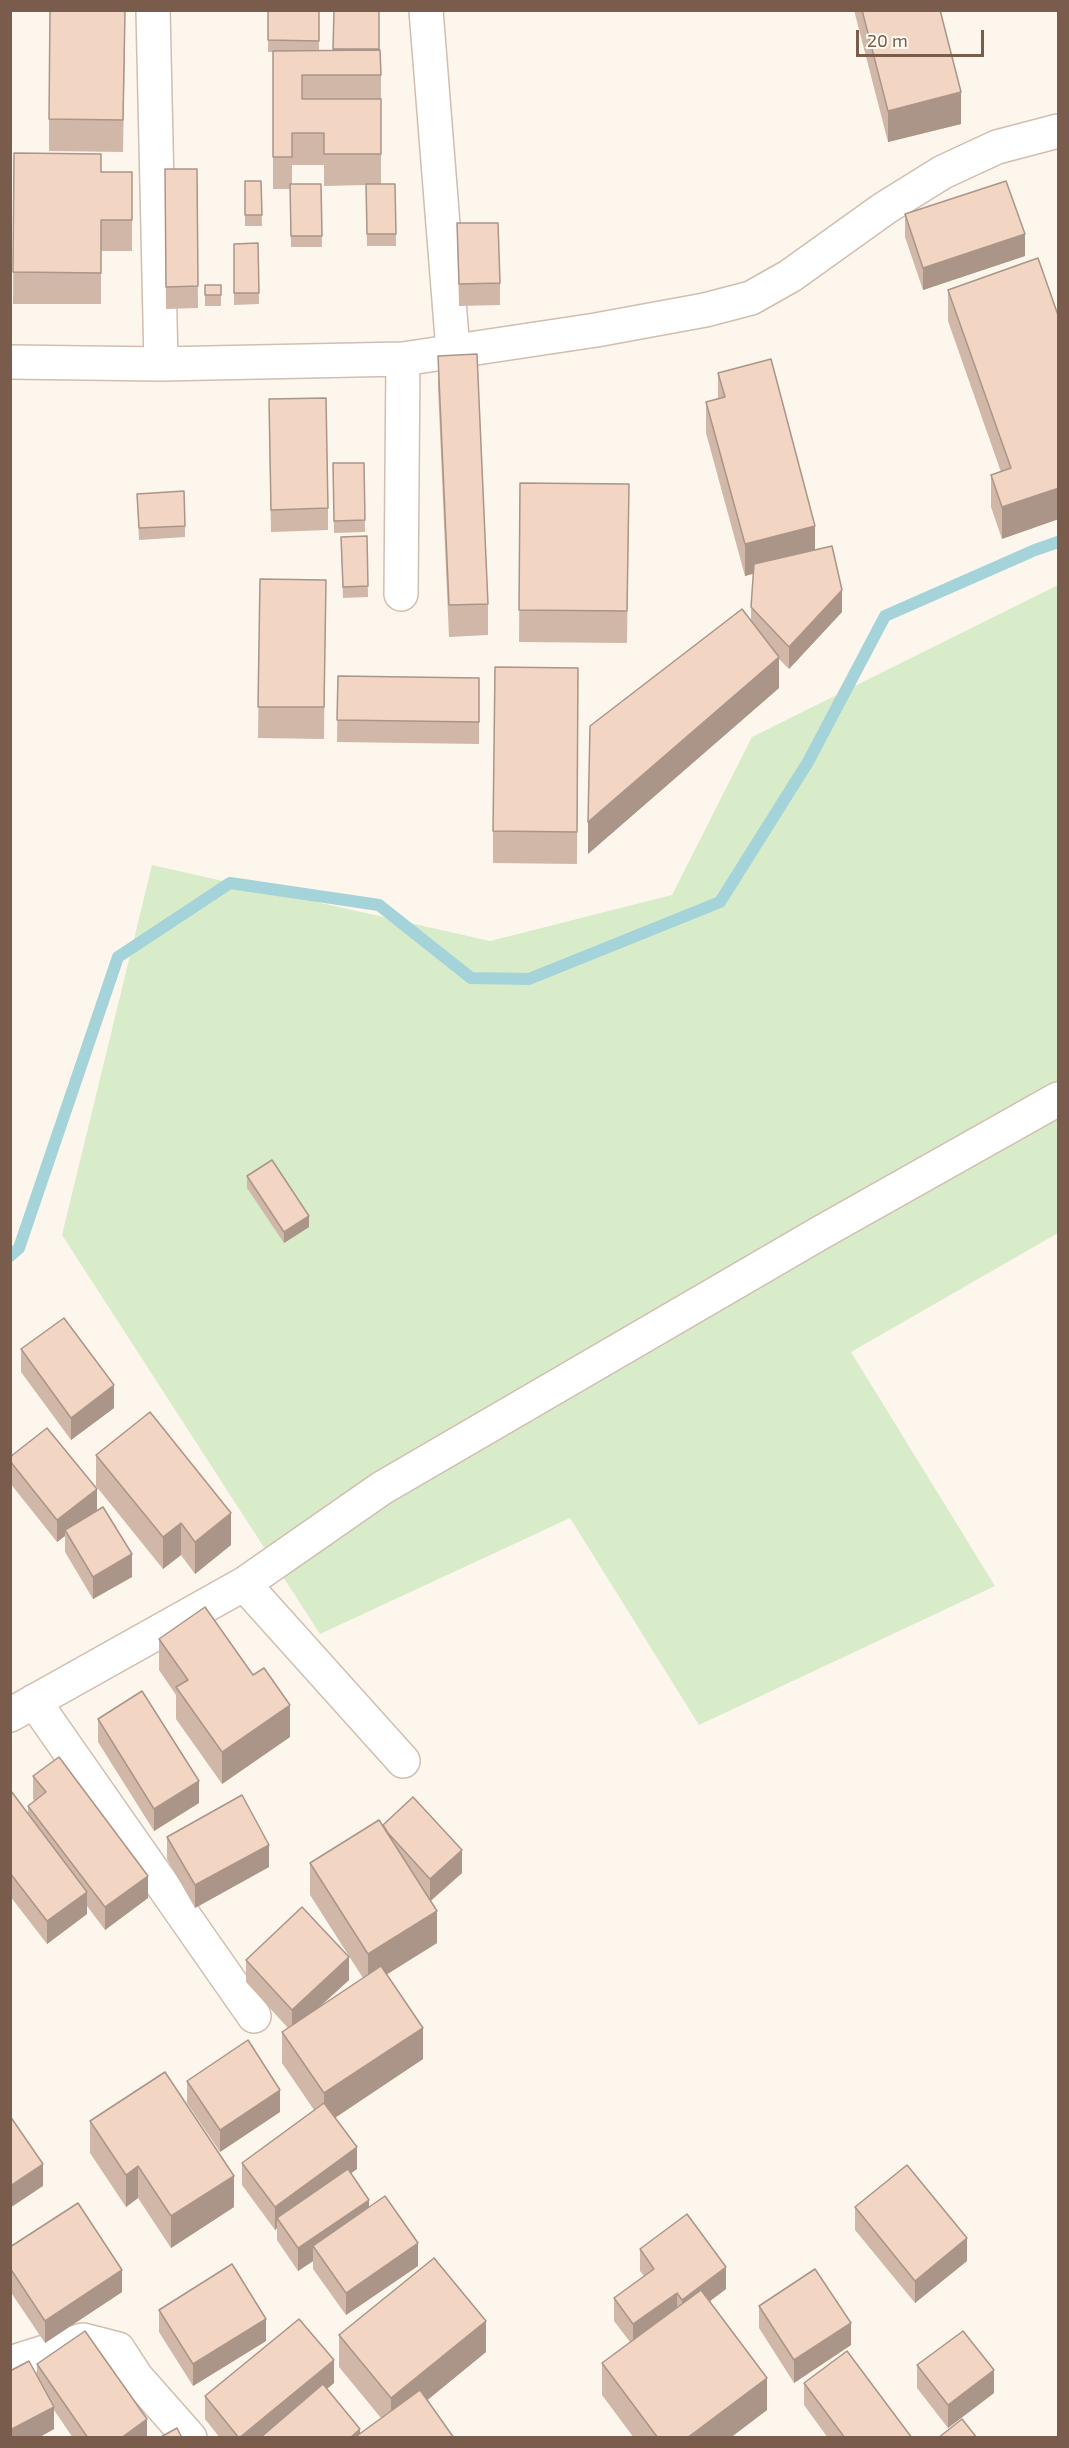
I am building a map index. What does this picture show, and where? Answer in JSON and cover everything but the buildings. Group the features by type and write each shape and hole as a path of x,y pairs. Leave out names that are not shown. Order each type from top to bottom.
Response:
{"street":[{"path":"153,10 161,364"},
{"path":"426,10 453,351"},
{"path":"10,362 161,364 404,358 596,330 705,310 751,298 790,276 885,208 944,172 997,147 1059,131"},
{"path":"401,594 404,358"},
{"path":"254,2016 22,1708 244,1584 382,1488 820,1233 1059,1099"},
{"path":"244,1584 404,1761"},
{"path":"10,2363 83,2340 117,2349 137,2378 190,2438"}],"green space":[{"path":"1058,585 1058,1233 851,1352 995,1586 699,1725 570,1518 320,1634 62,1235 152,865 490,941 672,895 752,737"}],"waterway":[{"path":"10,1256 19,1248 118,957 230,883 379,905 471,978 529,979 720,902 808,762 885,616 1058,542"}]}
